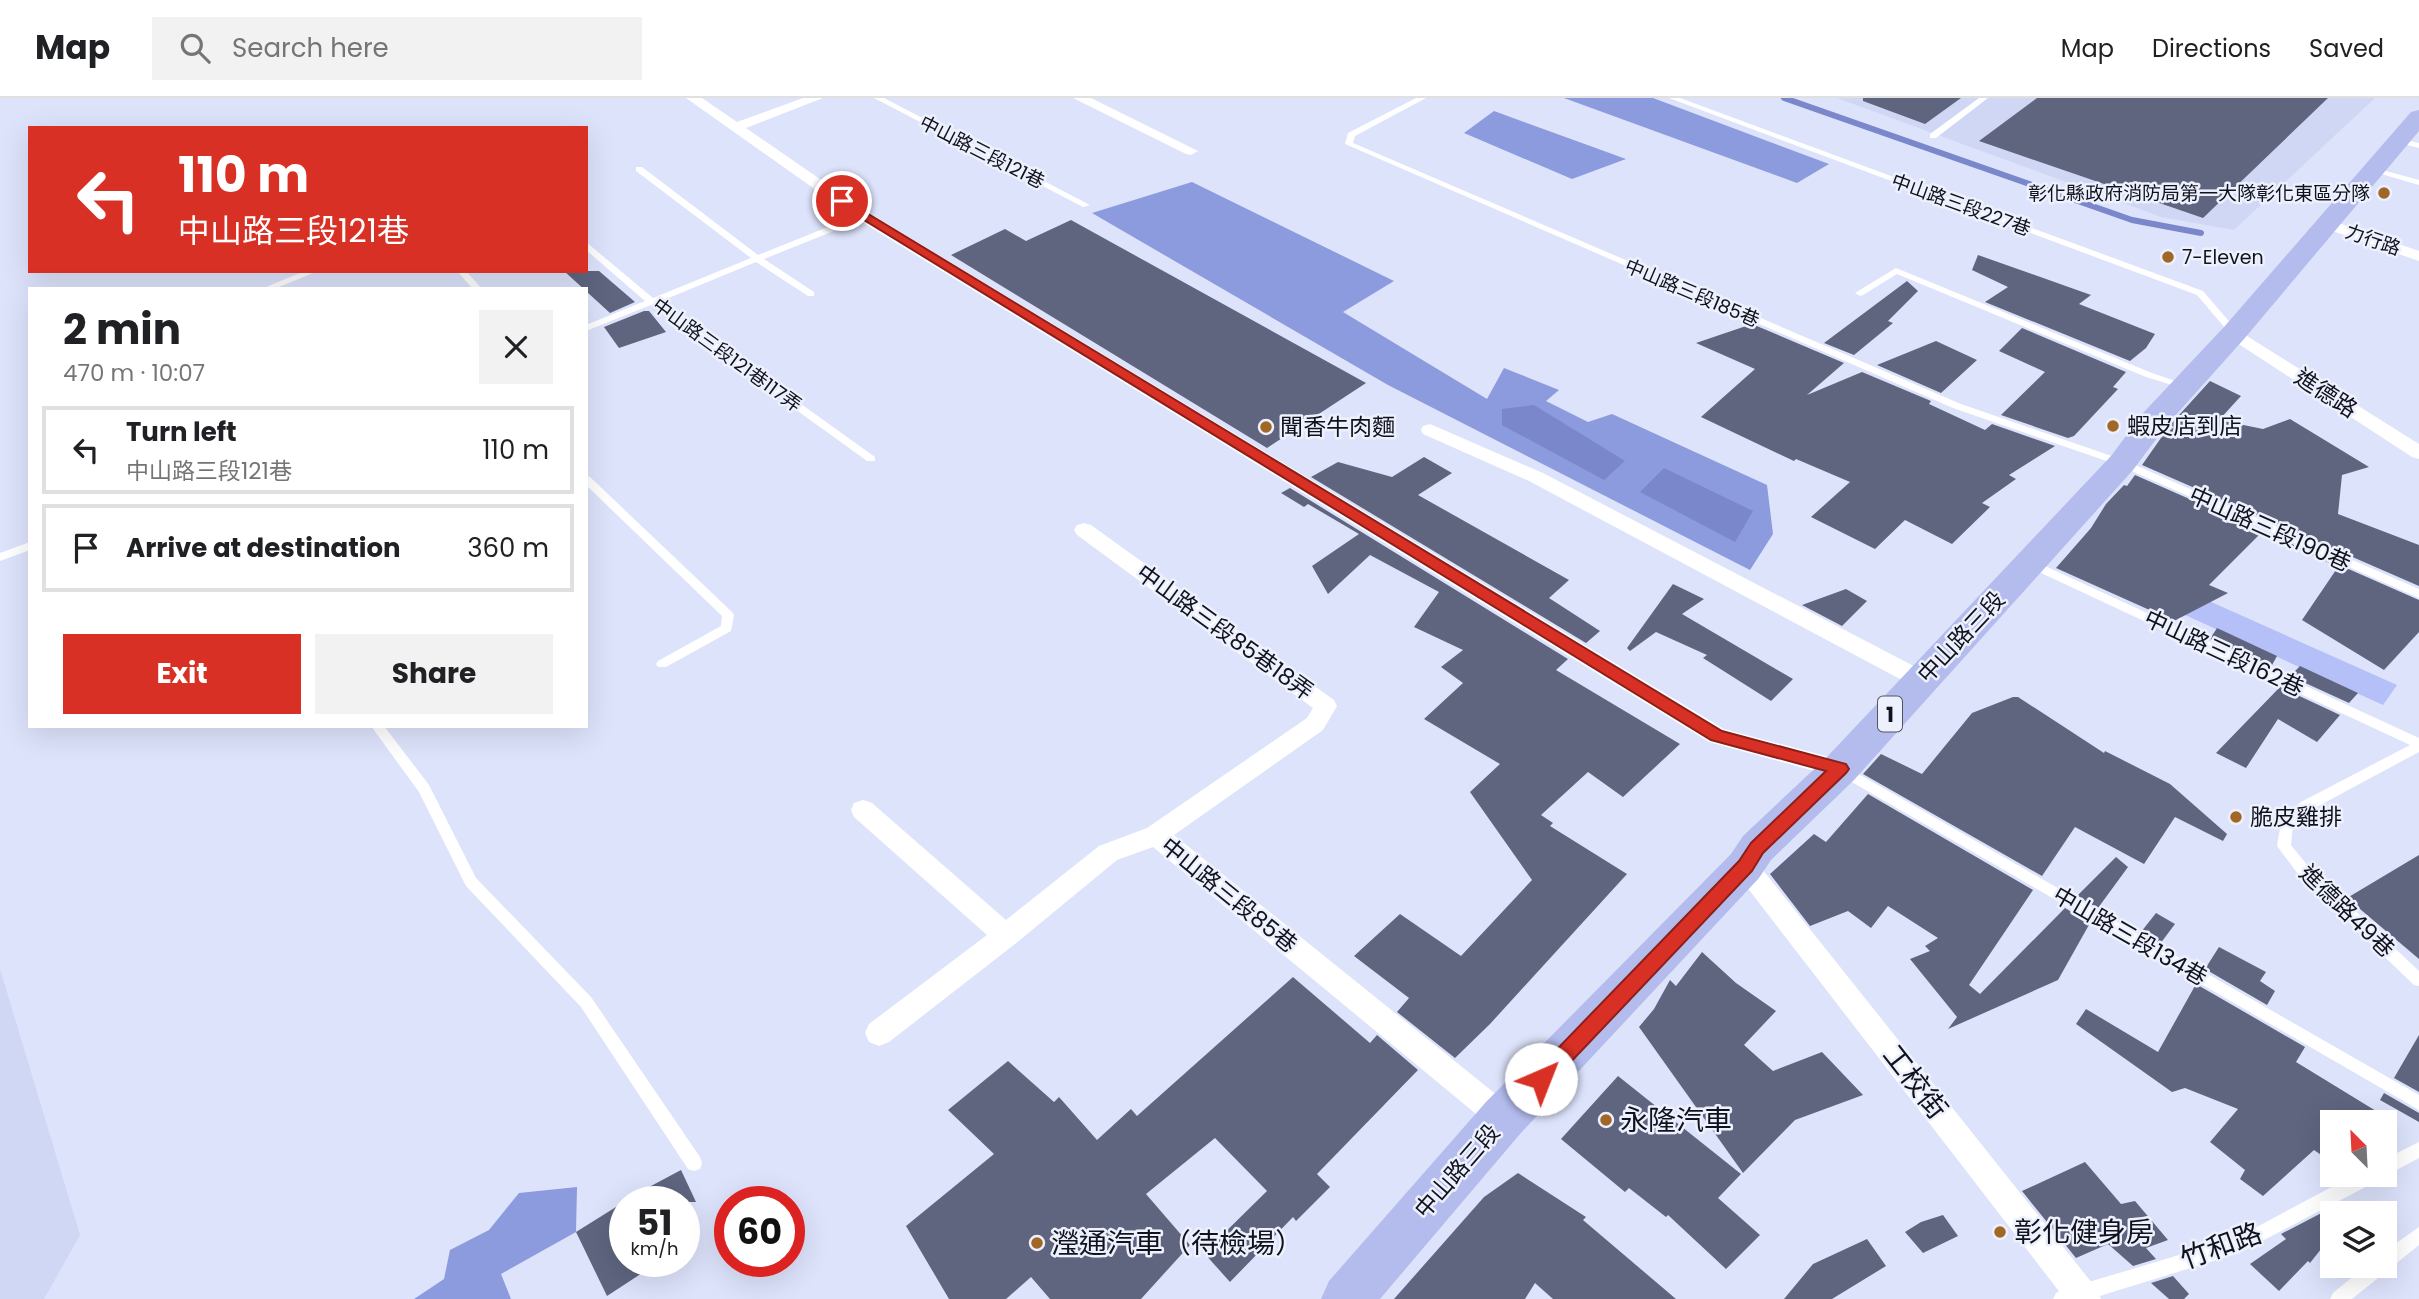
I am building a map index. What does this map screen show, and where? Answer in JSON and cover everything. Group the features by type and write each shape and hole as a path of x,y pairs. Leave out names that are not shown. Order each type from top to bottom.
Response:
{"main road":[{"name":"中山路三段","path":"1347,1299 1503,1118 1745,866 1757,848 1840,769 2122,463 2155,419 2234,333 2374,169 2412,134"}],"street":[{"path":"693,98 863,216 1717,736 1840,769"},
{"path":"736,127 816,98"},
{"path":"1080,98 1191,151"},
{"name":"力行路","path":"2327,224 2419,256"},
{"name":"進德路","path":"2234,333 2419,453"},
{"path":"1430,430 1536,477 1921,680"},
{"name":"中山路三段85巷18弄","path":"1084,530 1326,706 1315,724 1156,835"},
{"path":"863,810 1006,936"},
{"name":"中山路三段85巷","path":"879,1033 1006,936 1108,853 1156,835 1503,1118"},
{"name":"工校街","path":"1745,866 2075,1297"}],"lane":[{"name":"中山路三段121巷","path":"878,98 1086,205"},
{"name":"中山路三段185巷","path":"1422,98 1351,135 1349,144 1957,405 2122,463"},
{"name":"中山路三段227巷","path":"1673,98 2200,293 2234,333"},
{"path":"1933,136 1984,98"},
{"path":"639,169 757,259 811,294"},
{"path":"2374,169 2419,183"},
{"path":"588,327 863,216"},
{"name":"中山路三段121巷117弄","path":"588,247 650,300 871,459"},
{"path":"1860,293 1896,271 2149,375 2185,386"},
{"path":"270,287 309,273"},
{"path":"463,273 473,287"},
{"name":"中山路三段190巷","path":"2122,463 2419,594"},
{"path":"588,481 728,615 727,628 662,664"},
{"path":"0,556 28,547"},
{"name":"中山路三段162巷","path":"2029,563 2419,745"},
{"path":"378,728 424,789 471,882 586,1002 694,1163"},
{"name":"進德路49巷","path":"2419,745 2306,806 2287,821 2284,846 2303,870 2419,980"},
{"name":"中山路三段134巷","path":"1840,769 2419,1103"},
{"path":"2398,1161 2419,1150"},
{"name":"竹和路","path":"2075,1297 2239,1245 2348,1187"},
{"path":"2397,1253 2419,1235"},
{"path":"2339,1299 2365,1278"}],"shaded area":[{"path":"1564,98 1653,98 1829,164 1797,183"},
{"path":"1837,98 2375,98 2234,230 2161,217"},
{"path":"1494,111 1626,159 1572,179 1464,133"},
{"path":"1192,182 1394,281 1343,312 1487,399 1504,368 1559,390 1546,401 1588,422 1612,414 1767,485 1773,534 1750,570 1388,385 1092,213"},
{"path":"1534,405 1625,461 1604,480 1502,425 1502,409"},
{"path":"1664,468 1753,511 1735,542 1640,492"},
{"path":"2088,547 2397,685 2383,705 2075,565"},
{"path":"0,969 80,1235 44,1299 0,1299"},
{"path":"577,1187 576,1232 501,1274 511,1299 414,1299 444,1279 450,1250 489,1230 519,1193"}],"building":[{"path":"1863,98 1961,98 1925,124 1863,101"},
{"path":"2037,98 2328,98 2203,218 1979,141"},
{"path":"1071,220 1366,383 1267,448 951,255 1005,229 1026,241"},
{"path":"1978,255 2091,295 2079,304 2155,334 2146,348 2130,361 1985,302 2008,287 1972,270"},
{"path":"599,271 635,302 610,313 588,293 588,287 582,287 566,273"},
{"path":"1907,281 1918,291 1888,321 1893,323 1854,355 1824,343"},
{"path":"649,311 666,332 619,348 604,327"},
{"path":"1752,324 1844,363 1807,395 1862,372 1931,401 1929,404 1985,430 1992,424 2055,446 2009,475 2016,479 1982,503 1990,507 1952,544 1905,520 1875,549 1811,517 1850,482 1796,459 1794,461 1701,417 1755,369 1696,343"},
{"path":"2022,328 2126,372 2113,387 2118,389 2074,436 2068,438 2001,415 2045,372 1999,351"},
{"path":"1936,341 1977,360 1941,393 1877,365"},
{"path":"2210,381 2241,396 2219,420 2263,429 2290,419 2369,467 2342,475 2338,514 2419,545 2419,586 2142,465 2161,438 2174,427 2170,425"},
{"path":"1424,457 1452,473 1418,495 1569,580 1549,598 1600,631 1586,643 1311,477 1338,462 1392,477"},
{"path":"2135,475 2419,600 2419,632 2384,670 2302,620 2338,567 2262,532 2209,585 2228,593 2174,621 2056,568 2091,528 2106,504 2124,485 2127,486"},
{"path":"1290,488 1568,659 1556,670 1680,744 1623,797 1588,772 1541,815 1553,823 1550,826 1627,874 1490,1024 1455,1058 1397,1012 1409,998 1354,956 1400,914 1461,956 1532,880 1470,792 1500,764 1424,719 1463,683 1441,667 1463,650 1414,627 1439,592 1370,555 1328,594 1312,566 1359,534 1308,504 1304,507 1281,493"},
{"path":"1673,584 1704,599 1682,614 1793,679 1771,701 1703,658 1707,655 1656,632 1630,651 1627,648"},
{"path":"1846,589 1867,601 1842,626 1802,605"},
{"path":"2217,628 2277,656 2271,667 2210,639"},
{"path":"2300,666 2358,693 2349,703 2290,676"},
{"path":"2280,687 2340,715 2317,742 2278,719 2246,768 2216,753"},
{"path":"2018,697 2104,753 2105,751 2170,784 2227,834 2223,841 2175,817 2144,864 2075,827 2042,876 1863,774 1881,754 1922,774 1972,713"},
{"path":"1868,794 2033,890 1969,985 1980,994 2065,908 2090,923 2058,980 1948,1029 1957,1017 1910,959 1930,951 1925,946 1938,938 1888,906 1871,928 1848,911 1810,926 1770,874 1814,834 1826,842"},
{"path":"2419,855 2419,959 2347,898"},
{"path":"2116,857 2128,867 2098,908 2077,896"},
{"path":"2156,913 2175,924 2160,944 2141,932"},
{"path":"2219,947 2266,972 2260,981 2275,991 2267,1005 2205,969"},
{"path":"1702,952 1736,983 1776,1011 1744,1045 1773,1071 1822,1052 1863,1095 1795,1120 1743,1173 1639,1027 1654,1009 1670,980 1676,986"},
{"path":"1293,977 1370,1043 1377,1035 1418,1070 1317,1174 1330,1187 1296,1221 1293,1217 1230,1282 1204,1253 1267,1191 1215,1138 1146,1194 1190,1245 1141,1299 1050,1299 1031,1277 1006,1299 949,1299 906,1226 994,1154 948,1110 1008,1061 1054,1102 1059,1097 1097,1140 1131,1109 1137,1116"},
{"path":"2196,984 2305,1047 2296,1062 2374,1110 2320,1110 2320,1154 2314,1150 2263,1196 2240,1179 2245,1170 2210,1142 2238,1109 2185,1088 2172,1092 2076,1024 2086,1009 2158,1052"},
{"path":"2419,1035 2419,1092 2394,1078"},
{"path":"1618,1076 1741,1174 1718,1198 1760,1235 1726,1269 1668,1215 1666,1217 1629,1188 1625,1192 1561,1139"},
{"path":"2384,1093 2419,1113 2419,1122 2398,1110 2380,1100"},
{"path":"2085,1162 2121,1204 2135,1201 2168,1240 2146,1248 2156,1259 2133,1266 2108,1244 2076,1258 2022,1191"},
{"path":"681,1170 688,1186 651,1186"},
{"path":"1518,1173 1586,1217 1583,1220 1676,1299 1553,1299 1535,1283 1525,1299 1394,1299 1484,1197"},
{"path":"609,1211 609,1277 636,1277 607,1296 576,1232"},
{"path":"2320,1214 2320,1250 2279,1291 2250,1264 2286,1239 2281,1234"},
{"path":"1943,1215 1958,1236 1923,1253 1905,1232 1921,1222"},
{"path":"1867,1239 1886,1266 1832,1299 1784,1299 1813,1264"},
{"path":"2173,1276 2189,1294 2184,1299 2169,1299 2151,1283"}],"waterway":[{"path":"1784,98 2132,220 2201,233"}],"place":[{"name":"彰化縣政府消防局第一大隊彰化東區分隊","path":"2384,193"},
{"name":"7-Eleven","path":"2168,257"},
{"name":"蝦皮店到店","path":"2113,426"},
{"name":"聞香牛肉麵","path":"1266,427"},
{"name":"脆皮雞排","path":"2236,817"},
{"name":"永隆汽車","path":"1606,1120"},
{"name":"彰化健身房","path":"2000,1232"},
{"name":"瀅通汽車（待檢場）","path":"1037,1243"}],"route":[{"path":"842,201 1717,736 1840,769 1757,848 1745,866 1541,1079"}]}
